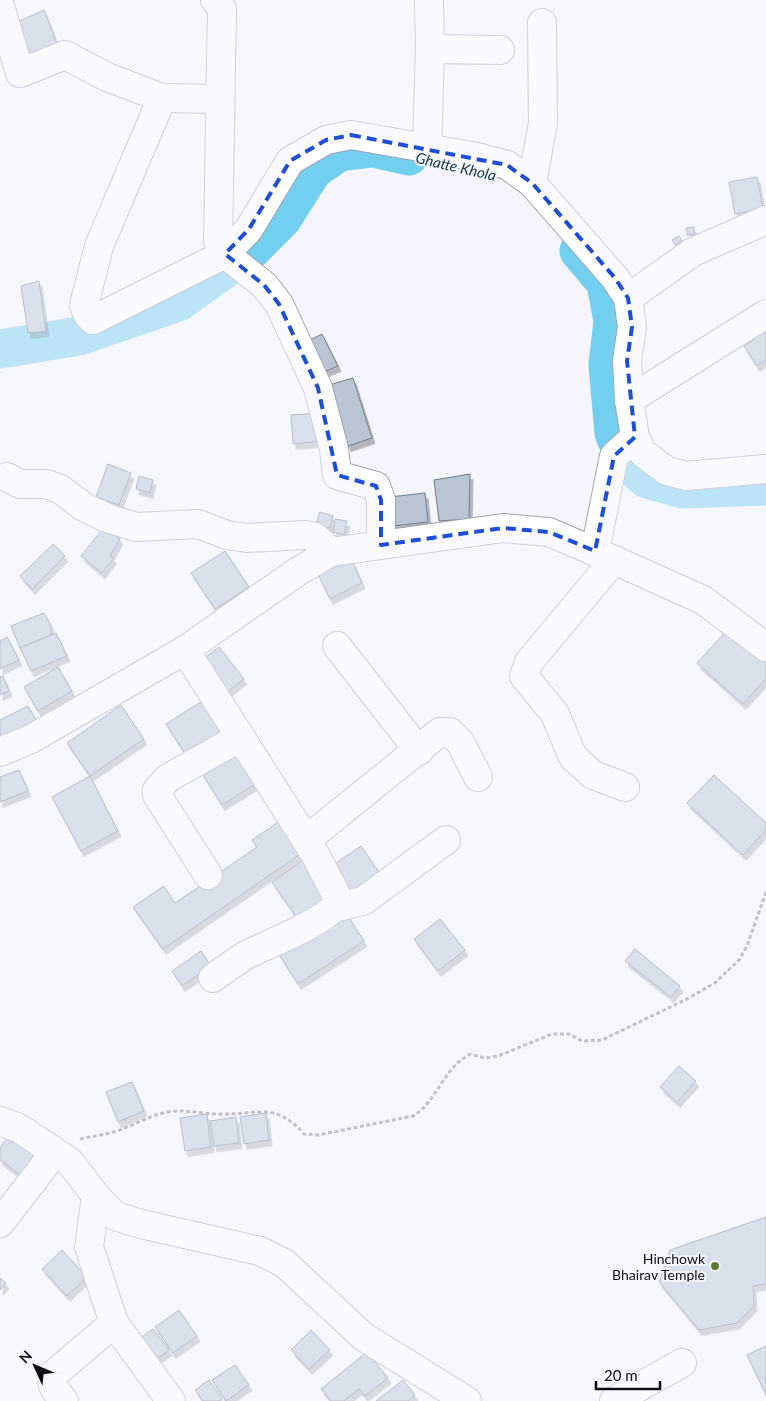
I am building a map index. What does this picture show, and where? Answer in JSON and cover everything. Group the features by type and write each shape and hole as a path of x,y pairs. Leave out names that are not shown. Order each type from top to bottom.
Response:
{"street":[{"path":"215,0 222,9 218,241 226,254 264,285 279,304 318,388 334,449 337,475 376,486 381,500 382,545"},
{"path":"427,150 430,49 429,0"},
{"path":"0,6 20,73 65,55 107,77 162,98 219,99"},
{"path":"532,184 543,123 542,23"},
{"path":"430,49 500,50"},
{"path":"162,98 99,246 84,305 93,320 226,254 249,229 290,161 326,140 352,135 427,150 477,157 507,165 532,184 615,278 628,298 632,327 627,362 629,400 635,437 643,452 667,471 686,476 766,469"},
{"path":"628,298 693,252 766,220"},
{"path":"629,400 766,314"},
{"path":"625,787 593,775 573,757 555,714 524,676 529,662 604,555 614,456 635,437"},
{"path":"7,477 20,484 46,484 60,490 84,507 107,518 136,527 198,524 227,535 247,538 305,535 315,537 330,552"},
{"path":"0,752 31,739 185,650 297,572 330,552 504,528 549,532 703,600 766,648"},
{"path":"337,646 419,751"},
{"path":"185,650 332,883 339,900 337,907"},
{"path":"306,840 419,751 440,732 450,732 460,742 478,778"},
{"path":"208,875 157,794 157,790 168,778 240,737"},
{"path":"213,978 245,956 324,916 337,907 363,901 446,840"},
{"path":"0,1121 19,1128 70,1162 96,1196 115,1216 141,1224 260,1250 284,1263 364,1337 468,1401"},
{"path":"0,1223 55,1152"},
{"path":"96,1196 89,1247 114,1324 171,1401"},
{"path":"64,1401 51,1381 54,1374 114,1324"},
{"path":"614,1401 682,1363"}],"path":[{"path":"55,1152 64,1140 115,1132 150,1116 185,1110 219,1114 265,1110 282,1116 296,1124 304,1134 318,1135 413,1116 432,1098 446,1074 471,1054 485,1058 498,1056 552,1034 569,1034 582,1041 602,1040 646,1020 716,982 739,960 747,946 766,892"}],"highlighted area":[{"path":"351,135 507,165 532,183 615,278 628,298 632,327 627,361 635,437 614,456 595,551 549,532 503,528 381,545 381,500 376,486 337,475 318,388 279,304 264,285 225,254 249,229 290,161 326,140"}],"building":[{"path":"44,10 59,49 27,62 13,24"},
{"path":"757,177 763,209 735,214 729,182"},
{"path":"694,227 695,234 687,235 686,228"},
{"path":"679,236 682,241 675,245 672,240"},
{"path":"39,281 46,331 28,333 21,286"},
{"path":"766,321 766,360 757,366 744,346 756,338 751,331"},
{"path":"322,334 338,366 323,372 308,341"},
{"path":"353,378 372,438 348,446 329,385"},
{"path":"319,413 321,441 293,444 291,415"},
{"path":"108,464 131,473 119,505 96,497"},
{"path":"470,474 469,519 439,521 434,480"},
{"path":"139,476 153,480 150,493 136,489"},
{"path":"425,493 428,522 393,526 390,497"},
{"path":"320,512 333,516 330,528 316,524"},
{"path":"335,519 347,521 344,535 333,532"},
{"path":"105,526 120,539 110,556 114,558 102,573 81,556"},
{"path":"53,544 65,556 32,589 20,576"},
{"path":"225,551 249,587 215,609 191,573"},
{"path":"349,554 362,583 330,599 316,570"},
{"path":"44,613 51,625 51,635 20,648 11,626"},
{"path":"729,628 766,661 766,679 743,704 697,663"},
{"path":"56,633 67,656 31,671 20,648"},
{"path":"7,637 19,660 0,669 0,641"},
{"path":"219,647 244,679 223,695 198,663"},
{"path":"58,667 72,691 38,711 24,687"},
{"path":"3,676 9,691 0,695 0,677"},
{"path":"207,698 230,734 189,760 166,724"},
{"path":"121,705 144,739 90,776 67,743"},
{"path":"28,706 38,723 0,740 0,720"},
{"path":"230,747 254,785 222,805 198,767"},
{"path":"19,770 28,791 0,802 0,777"},
{"path":"714,775 766,823 766,830 743,855 687,803"},
{"path":"90,776 118,831 81,851 52,797"},
{"path":"280,821 302,853 163,949 133,907 164,886 175,903 257,847 252,840"},
{"path":"361,846 381,875 349,897 329,868"},
{"path":"308,857 332,894 297,918 272,882"},
{"path":"346,913 364,941 298,984 280,956"},
{"path":"440,919 465,950 438,971 414,939"},
{"path":"635,949 680,986 671,997 625,961"},
{"path":"201,951 211,966 182,986 172,971"},
{"path":"679,1066 696,1081 677,1102 660,1087"},
{"path":"132,1082 144,1111 118,1122 106,1092"},
{"path":"266,1113 269,1140 244,1144 240,1117"},
{"path":"207,1114 211,1147 185,1151 180,1118"},
{"path":"236,1117 239,1143 214,1146 210,1121"},
{"path":"14,1128 43,1149 23,1177 0,1160 0,1148"},
{"name":"Hinchowk Bhairav Temple","path":"766,1217 766,1284 753,1286 754,1306 737,1323 699,1330 659,1282 670,1250"},
{"path":"62,1250 87,1277 67,1296 42,1269"},
{"path":"0,1278 6,1283 0,1290"},
{"path":"179,1310 197,1336 173,1353 155,1327"},
{"path":"153,1329 169,1350 151,1363 135,1342"},
{"path":"311,1330 330,1350 309,1369 291,1350"},
{"path":"766,1346 766,1395 747,1355"},
{"path":"367,1352 388,1378 365,1396 359,1389 344,1401 331,1401 321,1389"},
{"path":"235,1365 249,1385 226,1401 212,1380"},
{"path":"209,1380 222,1399 219,1401 203,1401 195,1390"},
{"path":"403,1380 415,1395 408,1401 376,1401"}],"waterway":[{"name":"Ghatte Khola","path":"0,349 79,336 178,302 251,250 282,219 313,170 339,152 373,148 409,156"},
{"name":"Ghatte Khola","path":"579,251 606,283 613,321 608,365 614,433 626,461 647,479 683,489 766,486"}],"place":[{"name":"Hinchowk Bhairav Temple","path":"715,1266"}]}
